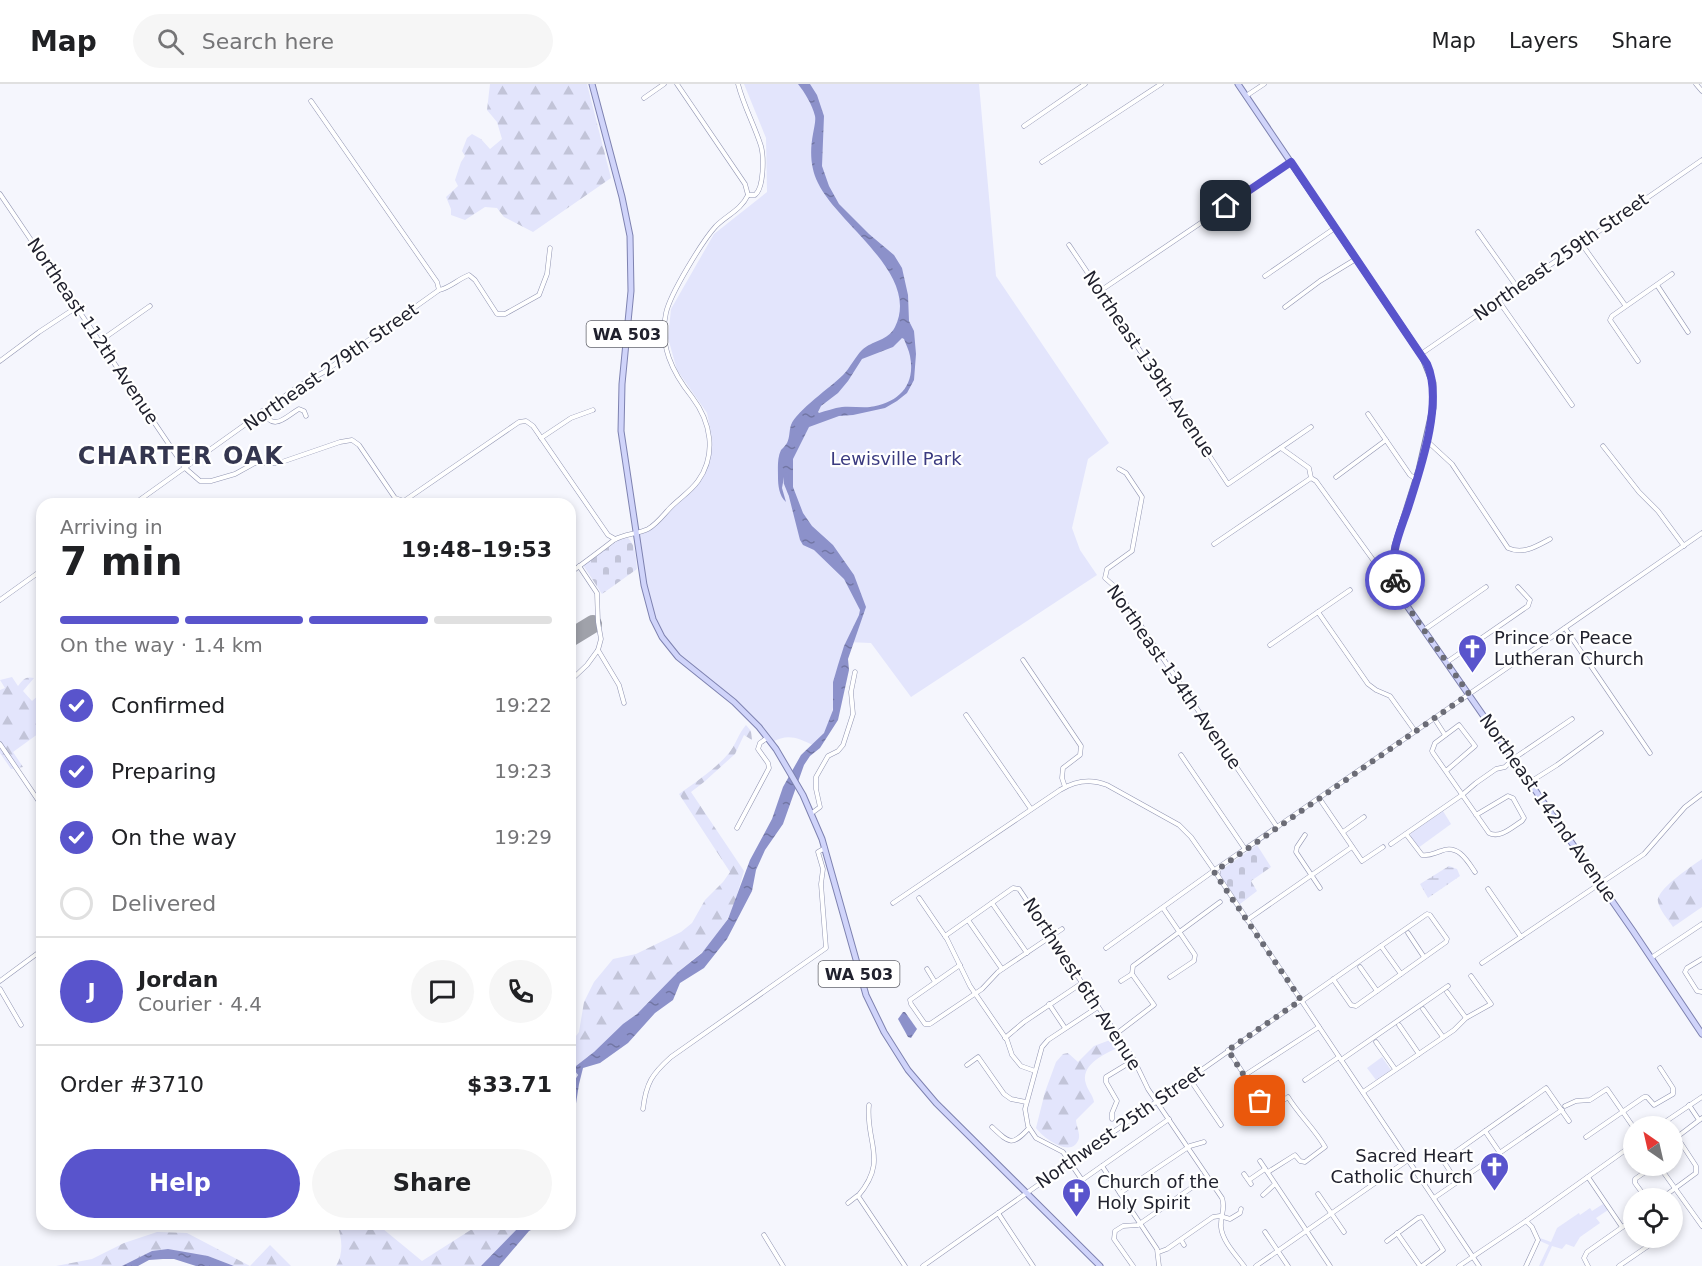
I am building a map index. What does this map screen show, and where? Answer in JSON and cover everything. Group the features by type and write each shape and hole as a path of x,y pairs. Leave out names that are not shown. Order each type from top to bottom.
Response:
{"main road":[{"name":"WA 503","path":"592,84 630,236 632,291 622,384 621,420 623,454 648,608 662,637 683,662 735,702 767,737 803,795 825,848 862,984 888,1040 908,1070 930,1097 1100,1266"},
{"path":"1238,84 1421,355 1430,372 1434,393 1433,408 1417,480 1395,546 1393,571 1397,586"},
{"name":"Northeast 142nd Avenue","path":"1397,586 1405,603 1701,1030"}],"street":[{"path":"644,98 664,84"},
{"path":"576,568 615,539 651,527 698,481 709,452 711,437 706,421 698,405 673,370 664,328 670,299 705,240 720,222 744,203 748,195 744,184 677,84"},
{"path":"738,84 744,107 761,147 763,162 760,190 755,195 748,195"},
{"path":"1024,126 1085,84"},
{"path":"1042,162 1161,84"},
{"path":"1246,96 1264,84"},
{"path":"1696,84 1702,91"},
{"path":"310,101 437,282 439,290"},
{"name":"Northeast 259th Street","path":"1421,355 1702,160"},
{"path":"1100,292 1291,162"},
{"name":"Northeast 112th Avenue","path":"0,194 185,468"},
{"path":"1265,276 1335,228"},
{"path":"1478,232 1517,287"},
{"path":"1581,243 1624,305"},
{"name":"Northeast 139th Avenue","path":"1069,245 1169,399 1184,417 1228,484 1281,448"},
{"name":"Northeast 279th Street","path":"142,498 239,431 262,411 324,372 439,290 469,275 475,280 497,314 505,314 539,295 547,274 550,248"},
{"path":"1285,307 1356,259"},
{"path":"1638,361 1610,320 1612,315 1624,305 1672,274"},
{"path":"1657,285 1689,332"},
{"path":"1498,300 1572,405"},
{"path":"100,341 150,306"},
{"path":"0,361 77,307"},
{"path":"262,411 267,421 272,423 289,417 297,409 304,411 306,416"},
{"path":"542,438 571,418 593,410"},
{"path":"1368,414 1410,475 1417,480"},
{"path":"410,498 524,421 530,423 542,438 608,535 615,539"},
{"path":"1281,448 1311,427"},
{"path":"185,468 200,480 211,481 235,474 255,463 279,463 352,440 359,445 395,498"},
{"path":"1336,477 1386,440"},
{"path":"1426,441 1431,443 1452,464 1508,548 1515,551 1525,550 1550,539"},
{"path":"1603,446 1639,492 1658,511 1684,546"},
{"name":"Northeast 142nd Avenue","path":"1281,448 1310,468 1311,478 1316,481 1384,575 1397,586"},
{"name":"Northeast 134th Avenue","path":"1119,469 1126,473 1142,497 1132,551 1107,569 1106,578 1114,586 1277,826"},
{"path":"1214,544 1311,478"},
{"path":"1106,948 1277,826 1702,533"},
{"path":"576,676 598,650 601,639 597,593 579,566"},
{"path":"0,600 36,574"},
{"path":"1424,630 1486,587"},
{"path":"1447,662 1528,606 1530,600 1518,587"},
{"path":"1270,645 1350,590"},
{"path":"1318,612 1368,684 1390,696 1415,731"},
{"path":"1565,628 1650,753"},
{"path":"598,650 619,685 624,703"},
{"path":"1023,660 1081,746 1080,755 1063,768 1062,778 1065,787"},
{"path":"812,813 820,807 815,784 819,770 828,756 838,751 843,745 853,714 851,692 855,672"},
{"path":"966,715 1031,809"},
{"path":"1434,718 1445,735"},
{"path":"1391,844 1476,783 1572,719"},
{"path":"1446,771 1474,746 1462,727 1458,725 1432,749 1446,771 1462,795 1489,834 1499,835 1524,818 1510,796 1476,815"},
{"path":"1530,782 1601,732"},
{"path":"737,828 769,768 758,749 760,743 767,737"},
{"path":"0,744 36,797"},
{"path":"1181,755 1245,849"},
{"path":"893,903 1065,787 1084,781 1107,785 1176,823 1188,834 1247,920 1479,1266"},
{"path":"1482,963 1644,854 1685,807 1702,794"},
{"path":"1319,798 1362,861 1383,847"},
{"path":"1342,833 1364,817"},
{"path":"1406,834 1422,855 1429,856 1445,849 1458,851 1464,855 1475,872"},
{"path":"1305,835 1296,851 1320,888"},
{"path":"1247,920 1352,847"},
{"path":"643,1109 645,1094 652,1076 671,1057 826,948 821,884 823,869 818,852 825,848"},
{"name":"Northwest 6th Avenue","path":"992,903 1013,888 1018,888 1134,1060 1156,1100 1223,1201 1221,1228 1223,1235 1244,1266"},
{"path":"1488,889 1521,937"},
{"path":"919,898 945,936 975,994 1005,1038 1018,1064 1035,1071"},
{"path":"1116,1034 1154,1005 1132,974 1133,966 1220,902"},
{"path":"945,936 992,903 1027,953"},
{"path":"1162,908 1196,958 1170,978"},
{"name":"Northwest 25th Street","path":"923,1266 1156,1100 1429,914 1447,939 1424,957"},
{"path":"968,920 1002,969"},
{"path":"1651,958 1702,924"},
{"path":"960,964 910,1001 927,1025 975,994 1002,969 1062,929"},
{"path":"1333,979 1353,1006 1424,957 1408,933"},
{"path":"1381,946 1401,974"},
{"path":"0,981 36,954"},
{"path":"1701,992 1685,971 1702,958"},
{"path":"1360,967 1377,991"},
{"path":"927,969 935,982"},
{"path":"1121,981 1132,974"},
{"path":"1363,1092 1443,1037 1466,1018 1491,1004 1471,976"},
{"path":"1005,1038 1049,1004 1082,983"},
{"path":"1305,1080 1448,987"},
{"path":"0,989 21,1025"},
{"path":"1447,992 1466,1018"},
{"path":"1049,1004 1065,1028"},
{"path":"1098,1007 1043,1045 1024,1111 1029,1128 1036,1138 1061,1151 1082,1180 1169,1119"},
{"path":"1423,1009 1443,1037"},
{"path":"1399,1025 1419,1054"},
{"path":"1245,1076 1318,1027"},
{"path":"1376,1042 1395,1069"},
{"path":"1228,1050 1255,1094 1268,1109 1288,1097 1324,1147 1302,1162 1294,1155 1250,1182 1244,1173"},
{"path":"967,1065 978,1057 1004,1094 1026,1102"},
{"path":"1112,1119 1117,1101 1105,1078 1134,1060"},
{"path":"1586,1137 1646,1097 1654,1105 1674,1091 1660,1068"},
{"path":"1189,1078 1221,1125"},
{"path":"1457,1182 1443,1161 1547,1088 1563,1108 1569,1121"},
{"path":"1434,1198 1576,1101 1590,1100 1607,1089 1625,1116"},
{"path":"1673,1116 1702,1097"},
{"path":"849,1203 858,1196 870,1176 875,1160 868,1105"},
{"path":"1677,1188 1697,1172 1696,1166 1677,1137 1701,1119 1689,1105"},
{"path":"992,1127 1006,1140 1013,1142 1029,1128"},
{"path":"1485,1131 1500,1153"},
{"path":"1120,1193 1188,1148 1204,1142"},
{"path":"1459,1266 1529,1224 1623,1153"},
{"path":"1256,1266 1408,1160"},
{"path":"1260,1161 1330,1266"},
{"path":"1102,1166 1159,1252 1159,1266"},
{"path":"1640,1176 1635,1180 1640,1188"},
{"path":"1132,1266 1114,1234 1120,1227 1140,1223 1208,1177"},
{"path":"1588,1266 1584,1260 1586,1253 1622,1227 1589,1179"},
{"path":"1263,1195 1275,1184"},
{"path":"1318,1194 1344,1232"},
{"path":"858,1196 905,1266"},
{"path":"1683,1199 1702,1226"},
{"path":"1159,1252 1181,1240 1213,1217 1230,1219 1242,1209"},
{"path":"998,1214 1034,1266"},
{"path":"1387,1241 1397,1233 1421,1217 1443,1250 1421,1266 1397,1233"},
{"path":"1526,1266 1538,1240 1529,1224"},
{"path":"1265,1232 1288,1266"},
{"path":"764,1235 783,1266"},
{"path":"1181,1240 1184,1245"},
{"path":"1619,1266 1645,1248"}],"green space":[{"path":"490,84 587,84 611,178 533,232 504,217 497,208 485,207 465,220 451,215 446,197 458,186 455,180 465,156 462,151 467,138 472,134 481,139 490,149 502,139 497,122 487,110"},
{"name":"Lewisville Park","path":"744,84 979,84 996,276 1109,443 1088,459 1072,528 1080,550 1097,575 911,697 871,643 846,642 833,682 834,702 831,718 826,731 813,745 793,738 783,738 772,742 751,718 671,649 648,608 636,533 647,530 703,475 711,452 712,438 707,413 677,370 668,338 671,309 714,234 767,192 766,138"},
{"path":"628,538 634,548 637,569 602,594 583,565 619,540"},
{"path":"12,677 18,686 29,677 34,678 23,691 32,701 36,697 36,735 13,752 23,767 11,769 0,753 0,690 5,688 0,680"},
{"path":"746,725 751,731 752,740 744,735 735,754 691,792 744,871 727,920 706,949 679,971 667,986 606,1043 577,1066 576,1078 576,1036 579,1032 584,1002 594,982 613,959 636,954 681,932 692,923 705,900 730,872 679,794 723,760 731,751"},
{"path":"1443,811 1451,824 1418,848 1410,837 1411,833"},
{"path":"1257,845 1271,867 1251,881 1257,891 1240,904 1220,875 1220,871"},
{"path":"1702,859 1702,907 1673,927 1660,909 1659,897 1675,879"},
{"path":"1449,866 1457,869 1460,876 1428,898 1420,884"},
{"path":"1110,1040 1116,1045 1115,1049 1093,1062 1086,1072 1086,1084 1094,1102 1076,1120 1079,1138 1071,1147 1058,1145 1036,1128 1045,1092 1056,1062 1063,1054 1068,1053 1078,1062 1094,1046"},
{"path":"1382,1057 1391,1070 1376,1080 1367,1068"},
{"path":"1603,1204 1608,1210 1596,1218 1600,1223 1580,1237 1574,1247 1566,1244 1562,1249 1552,1246 1543,1266 1539,1266 1549,1245 1540,1241 1540,1238 1551,1242 1557,1228 1579,1213 1580,1215 1590,1208 1592,1211"},
{"path":"339,1230 384,1230 422,1261 471,1230 517,1230 483,1266 336,1266 340,1256"},
{"path":"157,1232 187,1233 250,1266 234,1266 208,1256 165,1255 126,1266 56,1266 92,1259 124,1243"},
{"path":"270,1245 291,1266 250,1266"}],"water":[{"path":"798,84 810,84 817,95 824,116 822,166 839,204 894,255 902,268 908,295 909,321 914,331 916,354 914,380 907,393 885,408 839,416 809,427 793,459 793,487 803,513 812,526 833,545 854,575 866,607 848,659 849,670 838,720 820,748 804,765 783,824 765,850 756,870 752,891 727,939 704,968 680,983 673,1000 655,1013 628,1043 600,1063 583,1068 576,1104 578,1075 576,1066 637,1014 678,972 702,953 728,919 750,860 772,819 783,787 801,755 824,733 833,710 833,682 838,665 844,646 859,615 860,610 844,579 814,550 803,545 800,540 784,477 782,488 786,502 779,490 778,460 781,450 788,441 794,419 843,375 862,350 892,332 900,307 897,288 887,269 828,199 818,183 811,158 815,116","holes":["902,338 910,356 911,367 907,384 903,391 889,402 870,407 842,407 818,412 821,406 838,393 848,381 862,359 893,347"]},
{"path":"903,1012 917,1029 911,1038 908,1037 898,1019"},
{"path":"516,1230 531,1230 499,1266 481,1266"},
{"path":"168,1249 208,1256 234,1266 196,1266 174,1259 163,1259 149,1260 138,1266 122,1266 152,1251"}],"waterway":[{"path":"786,475 790,493"}],"runway":[{"path":"576,634 593,624"}],"way so far":[{"path":"1260,1101 1228,1050 1301,1000 1214,872 1469,694 1405,603 1395,580"}],"place":[{"name":"Prince or Peace Lutheran Church","path":"1473,674"},
{"name":"Sacred Heart Catholic Church","path":"1494,1192"},
{"name":"Church of the Holy Spirit","path":"1076,1218"}],"district":[{"name":"CHARTER OAK","path":"181,456"}],"route":[{"path":"1226,206 1291,162 1427,364 1433,383 1433,408 1419,470 1395,546 1393,571 1395,580"}]}
